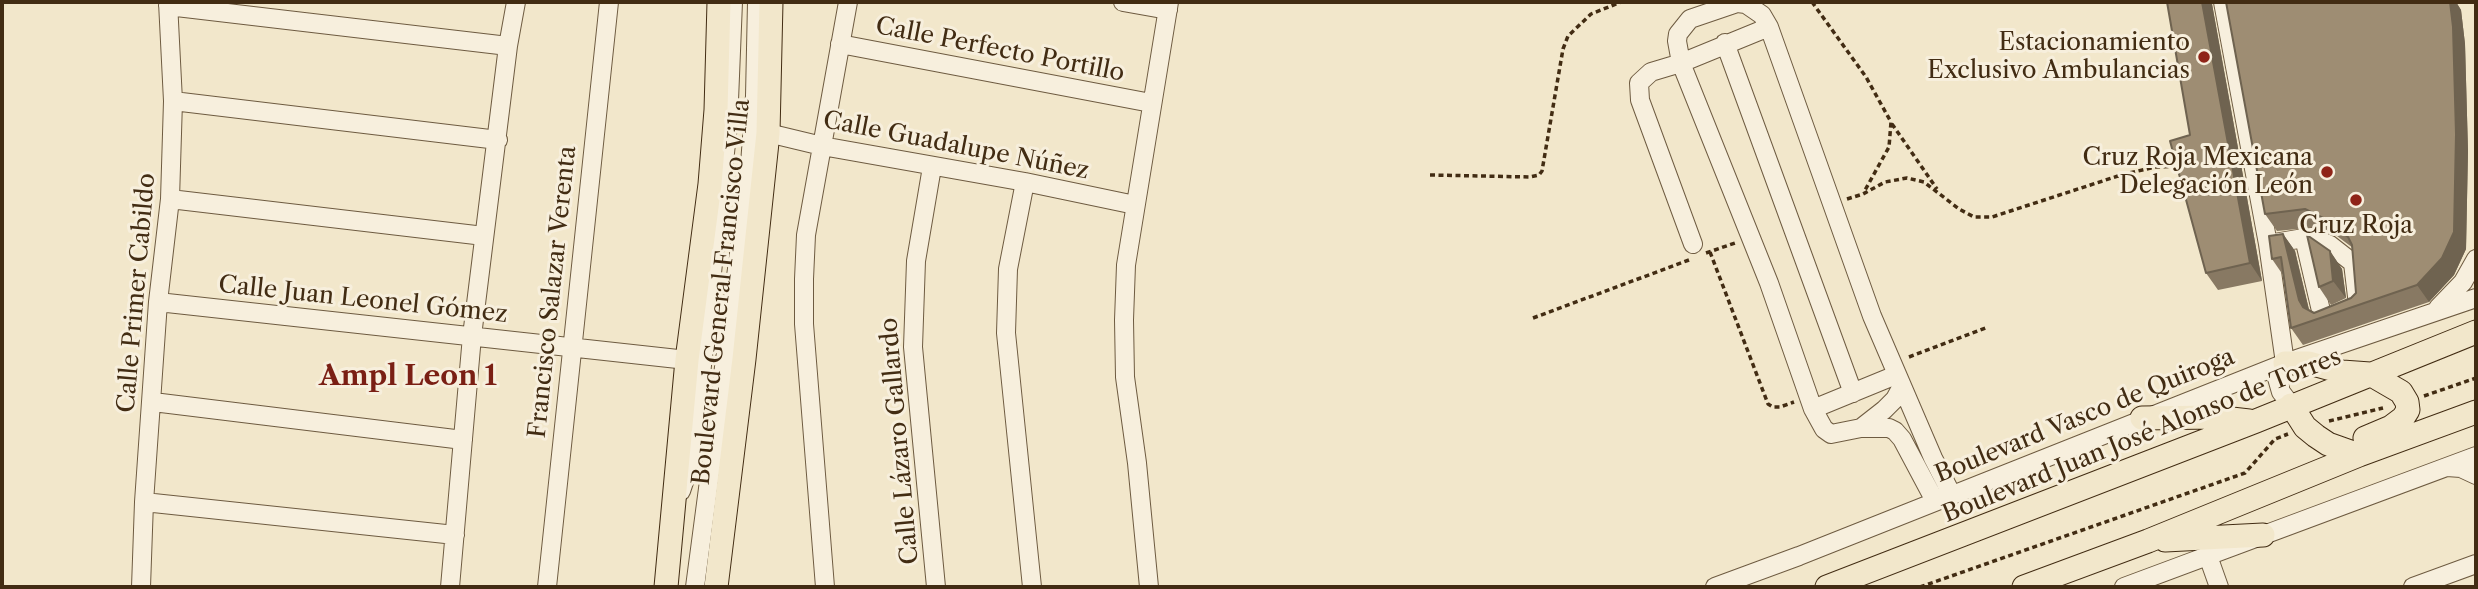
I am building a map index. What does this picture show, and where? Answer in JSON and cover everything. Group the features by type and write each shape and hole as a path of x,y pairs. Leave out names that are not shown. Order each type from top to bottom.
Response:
{"main road":[{"name":"Boulevard General Francisco Villa","path":"669,581 687,360 710,184 716,110 719,2"},
{"name":"Boulevard General Francisco Villa","path":"716,587 768,133 771,2"},
{"name":"Boulevard Juan José Alonso de Torres","path":"1828,587 2256,421 2476,332"},
{"path":"2285,363 2309,363 2342,372 2370,374 2401,391 2407,401 2408,410 2403,418 2350,452"},
{"path":"2291,405 2305,427 2315,436 2350,452"},
{"path":"2024,587 2148,541 2244,501 2291,471 2476,412"},
{"path":"2142,418 2214,417 2256,421"},
{"path":"2148,541 2263,535"}],"street":[{"path":"450,587 472,336 508,46 516,2"},
{"name":"Francisco Salazar Verenta","path":"547,587 609,2"},
{"path":"676,504 687,473 695,430 728,125 733,2"},
{"path":"695,587 749,178 755,96 757,2"},
{"path":"825,587 804,324 806,235 848,2"},
{"path":"1123,2 1168,6 1126,265 1124,320 1125,377 1137,463 1149,587"},
{"path":"2223,2 2268,244 2285,363 2277,378 2281,392 2291,405"},
{"path":"1935,501 1898,434 1889,428 1861,428 1831,435 1824,429 1811,403 1769,283 1681,63 1678,34 1690,19 1737,3 1746,4 1762,15 1769,27 1872,316 1952,495"},
{"path":"168,4 508,46"},
{"name":"Calle Primer Cabildo","path":"141,587 158,302 170,199 173,101 168,4"},
{"path":"1693,244 1640,100 1639,83 1651,72 1681,63 1769,27"},
{"path":"1726,43 1853,393"},
{"name":"Calle Perfecto Portillo","path":"841,44 1151,103"},
{"path":"173,101 498,141"},
{"name":"Calle Guadalupe Núñez","path":"768,133 822,146 1025,182 1135,205"},
{"name":"Calle Lázaro Gallardo","path":"932,167 916,261 913,347 936,587"},
{"path":"1025,182 1008,269 1006,333 1032,587"},
{"path":"170,199 484,236"},
{"path":"2268,244 2304,238"},
{"path":"2432,314 2458,288 2476,259"},
{"name":"Boulevard Vasco de Quiroga","path":"1715,587 2285,363 2476,298"},
{"name":"Calle Juan Leonel Gómez","path":"158,302 687,360"},
{"path":"1811,403 1899,381"},
{"path":"1861,428 1895,399 1899,381"},
{"path":"153,402 463,440"},
{"path":"2124,587 2476,456"},
{"path":"2447,467 2461,468 2476,475"},
{"path":"144,502 456,535"},
{"path":"2208,556 2219,587"},
{"path":"2413,587 2476,564"}],"path":[{"path":"1430,175 1539,175 1542,171 1563,49 1568,36 1591,14 1620,2"},
{"path":"1812,2 1866,77 1916,161 1939,191 1959,209 1974,217 1992,217 2121,175 2155,167 2178,166"},
{"path":"1891,122 1889,147 1863,194 1885,182 1907,178 1924,182 1939,191"},
{"path":"1710,252 1768,404 1780,407 1811,403"},
{"path":"1920,587 2245,473 2275,439 2305,427 2407,401 2476,377"}],"building":[{"path":"2167,2 2202,2 2250,263 2206,273 2170,141 2190,135"},
{"name":"Cruz Roja Mexicana Delegación León","path":"2226,2 2450,2 2456,134 2454,232 2442,258 2417,285 2291,328 2281,257 2272,259 2269,236 2283,234 2299,300 2303,307 2314,313 2351,298 2356,293 2352,245 2348,237 2325,219 2305,209 2265,214"},
{"path":"2307,235 2330,251 2333,281 2319,287"}],"place":[{"name":"Estacionamiento Exclusivo Ambulancias","path":"2204,57"},
{"name":"Cruz Roja Mexicana Delegación León","path":"2327,172"},
{"name":"Cruz Roja","path":"2356,200"}],"district":[{"name":"Ampl Leon 1","path":"408,377"}]}
